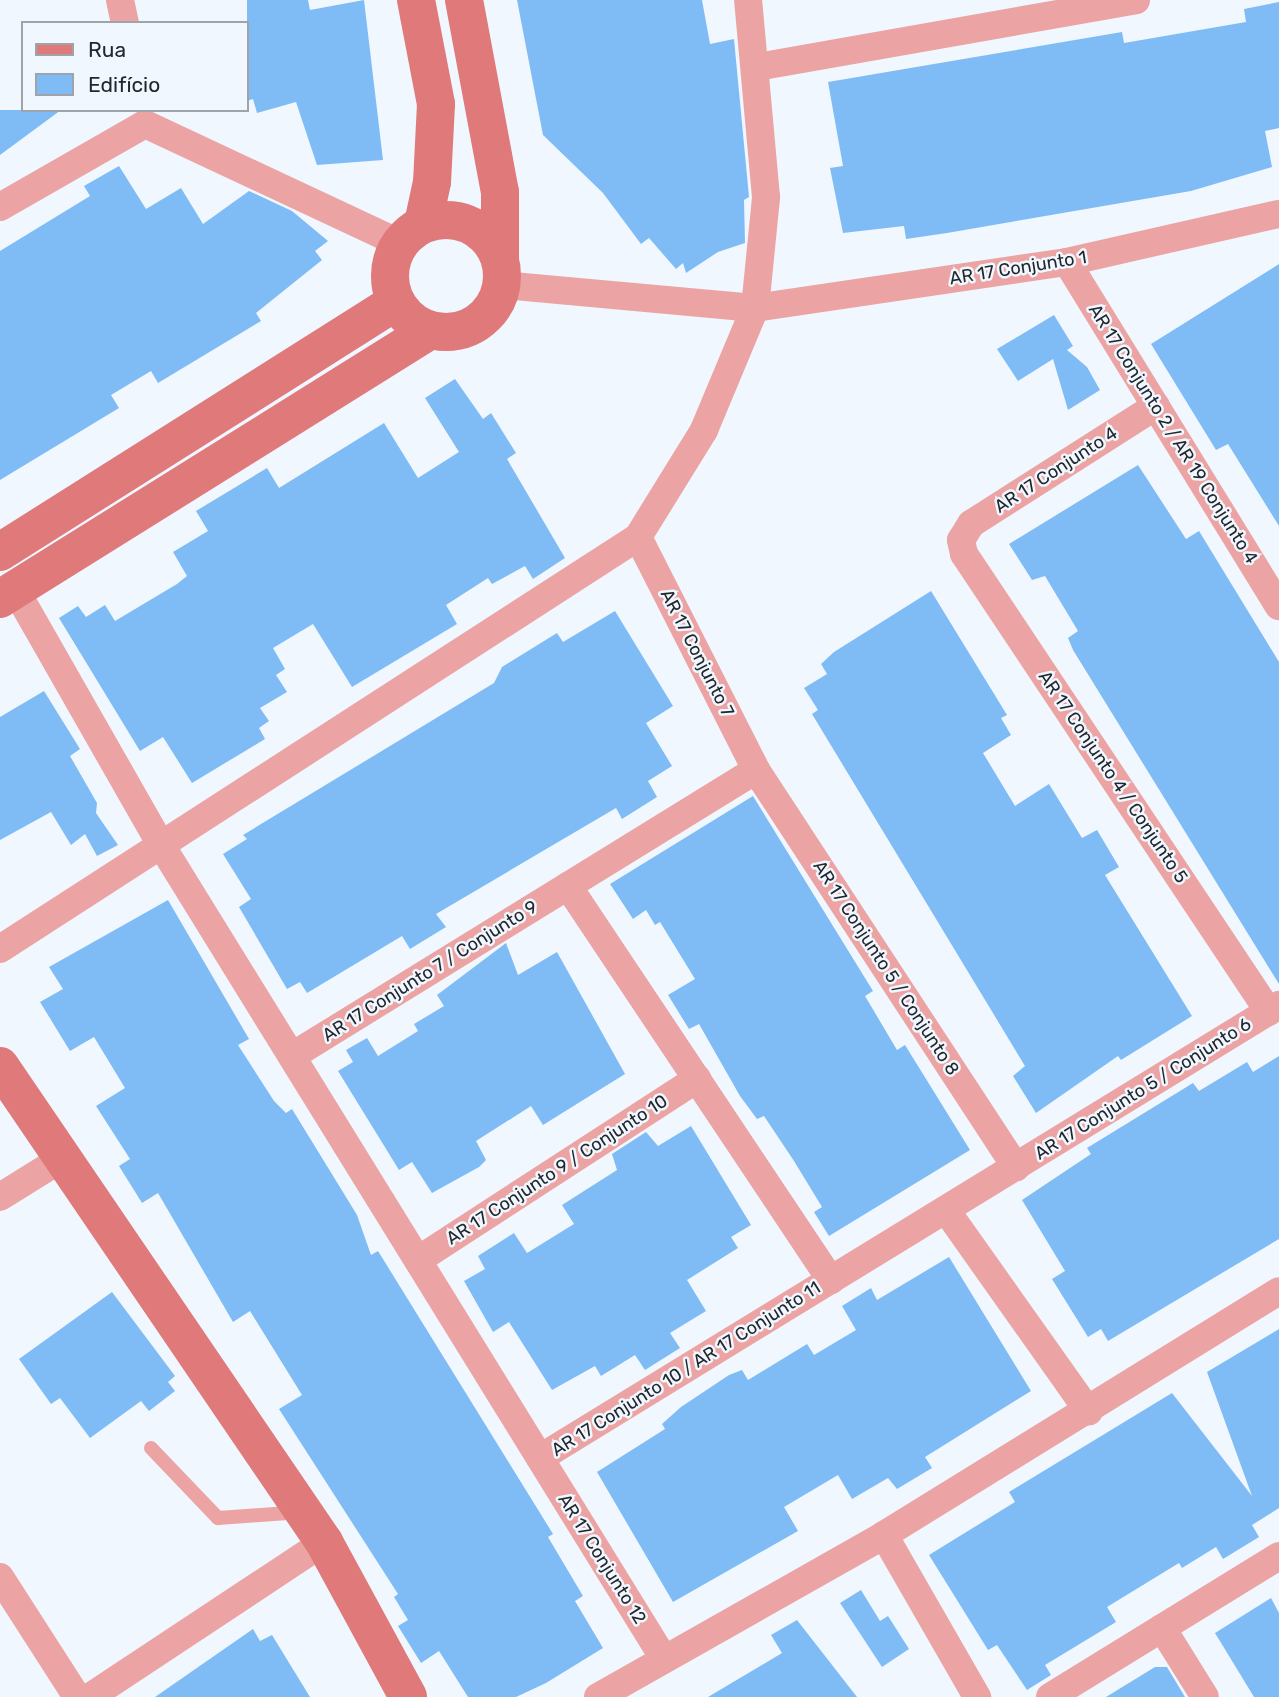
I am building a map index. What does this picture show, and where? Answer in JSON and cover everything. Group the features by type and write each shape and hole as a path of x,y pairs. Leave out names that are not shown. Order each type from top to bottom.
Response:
{"street":[{"path":"120,0 125,21"},
{"path":"416,0 436,104 432,182 411,233 390,272 395,302 409,320 429,331"},
{"path":"8,594 429,331 467,329 484,319 501,271 500,192 464,0"},
{"path":"0,949 163,848 638,537 704,430 755,308 766,197 757,67 748,0"},
{"path":"757,67 1082,5 1136,0"},
{"path":"0,207 143,117 411,233 446,219 469,223 488,237 501,271"},
{"name":"AR 17 Conjunto 1","path":"501,271 755,308 1067,262 1279,214"},
{"name":"AR 17 Conjunto 2 / AR 19 Conjunto 4","path":"1067,262 1279,606"},
{"path":"0,552 395,302"},
{"name":"AR 17 Conjunto 4","path":"961,540 971,524 1156,406"},
{"name":"AR 17 Conjunto 7","path":"638,537 756,770"},
{"name":"AR 17 Conjunto 4 / Conjunto 5","path":"961,540 964,554 1274,1008"},
{"name":"AR 17 Conjunto 12","path":"8,594 664,1659"},
{"name":"AR 17 Conjunto 7 / Conjunto 9","path":"292,1056 756,770"},
{"name":"AR 17 Conjunto 5 / Conjunto 8","path":"756,770 1016,1167"},
{"path":"568,886 831,1280"},
{"name":"AR 17 Conjunto 5 / Conjunto 6","path":"946,1210 1274,1008"},
{"path":"0,1066 314,1527 408,1697"},
{"name":"AR 17 Conjunto 9 / Conjunto 10","path":"418,1260 697,1079"},
{"path":"0,1197 64,1157"},
{"path":"946,1210 1089,1412"},
{"name":"AR 17 Conjunto 10 / AR 17 Conjunto 11","path":"541,1458 946,1210"},
{"path":"598,1697 884,1535 1089,1412 1279,1291"},
{"path":"90,1697 314,1527"},
{"path":"884,1535 977,1697"},
{"path":"1050,1697 1279,1556"},
{"path":"0,1577 77,1697"},
{"path":"1162,1628 1205,1697"}],"lane":[{"path":"151,1448 218,1518 314,1527"}],"building":[{"path":"247,0 308,0 310,10 364,0 383,160 317,165 296,102 257,113 253,99 248,101"},
{"path":"517,0 702,0 710,44 734,39 749,197 744,200 745,243 718,252 686,273 683,263 676,269 649,238 641,244 603,193 543,135"},
{"path":"1279,2 1279,128 1265,131 1272,167 1191,191 947,233 906,239 904,226 843,233 830,168 843,166 828,82 1122,32 1124,43 1246,22 1244,9"},
{"path":"0,110 58,112 0,155"},
{"path":"119,166 146,209 181,188 203,224 249,191 292,211 328,241 315,251 322,260 256,313 261,321 158,383 151,371 111,395 119,408 0,480 0,251 90,196 84,186"},
{"path":"1279,264 1279,526 1228,444 1216,450 1151,344"},
{"path":"1054,315 1073,346 1067,350 1087,367 1100,390 1068,410 1053,359 1018,381 997,349"},
{"path":"455,379 483,419 491,413 516,453 507,459 565,558 533,579 525,566 492,584 488,578 446,605 457,624 352,687 313,624 273,648 285,669 276,675 287,692 260,708 269,721 259,728 265,739 192,783 163,737 140,751 59,618 78,606 86,617 105,605 115,621 177,584 187,576 173,552 208,531 196,511 267,468 279,488 384,423 418,478 459,452 425,398"},
{"path":"1138,465 1186,539 1199,531 1279,662 1279,984 1073,650 1068,638 1078,631 1045,576 1032,580 1009,544"},
{"path":"931,591 1007,715 1001,718 1011,735 983,753 1015,806 1049,784 1082,838 1097,830 1119,867 1105,875 1192,1016 1121,1060 1118,1056 1036,1113 1013,1076 1025,1066 812,714 818,710 804,688 827,674 821,664 834,652"},
{"path":"615,611 673,706 646,723 672,766 648,781 657,797 622,819 616,808 436,914 446,927 410,949 402,936 307,993 300,982 287,989 239,907 251,899 223,854 247,839 243,835 494,683 502,667 557,633 563,642"},
{"path":"44,691 80,749 70,756 97,803 96,813 118,845 97,856 85,834 71,845 51,812 0,840 0,717"},
{"path":"753,796 873,991 865,996 897,1050 905,1045 970,1150 829,1236 814,1212 822,1207 764,1116 757,1119 740,1096 699,1024 689,1029 668,995 695,979 660,922 655,925 646,910 633,919 610,884"},
{"path":"168,900 249,1039 238,1045 274,1101 286,1113 292,1109 357,1215 371,1255 378,1251 553,1534 548,1537 583,1596 575,1601 603,1648 546,1683 516,1697 468,1697 439,1651 421,1663 398,1626 408,1620 394,1597 398,1594 279,1409 302,1395 250,1311 233,1322 158,1193 142,1203 119,1166 130,1159 96,1106 125,1088 94,1037 70,1051 40,1002 63,989 49,967"},
{"path":"506,943 518,975 557,952 625,1074 543,1125 531,1106 476,1141 486,1160 479,1167 432,1193 412,1162 399,1170 338,1071 353,1062 346,1050 367,1038 378,1056 418,1031 414,1024 444,1006 437,995"},
{"path":"1279,1056 1279,1239 1108,1341 1101,1329 1088,1337 1052,1279 1065,1271 1022,1200 1091,1154 1087,1148 1193,1083 1199,1091 1247,1062 1253,1072"},
{"path":"691,1126 751,1225 731,1237 738,1248 687,1280 706,1311 670,1333 680,1348 645,1370 635,1355 601,1376 595,1366 552,1390 509,1322 493,1332 464,1281 485,1269 478,1256 514,1233 527,1253 574,1224 562,1205 617,1170 612,1154 646,1132 658,1146"},
{"path":"949,1257 1031,1391 925,1457 932,1468 897,1489 888,1478 852,1499 838,1475 784,1507 798,1531 673,1602 597,1472 665,1429 662,1424 681,1407 729,1375 742,1370 748,1380 807,1344 814,1355 856,1330 842,1306 871,1288 877,1300"},
{"path":"112,1292 175,1376 168,1382 175,1391 149,1411 141,1401 90,1438 60,1398 51,1404 19,1359"},
{"path":"1279,1329 1279,1508 1252,1525 1259,1537 1223,1559 1216,1547 1182,1568 1179,1563 1107,1607 1116,1622 1045,1665 1051,1675 1027,1690 997,1645 988,1650 929,1555 1015,1502 1009,1492 1172,1393 1252,1496 1207,1372"},
{"path":"861,1590 880,1621 888,1616 909,1649 882,1667 840,1603"},
{"path":"1271,1598 1279,1613 1279,1697 1254,1697 1215,1633"},
{"path":"797,1620 857,1697 708,1697 782,1653 771,1635"},
{"path":"253,1629 260,1641 272,1635 310,1697 155,1697"},
{"path":"1155,1667 1167,1667 1185,1697 1106,1697"}]}
